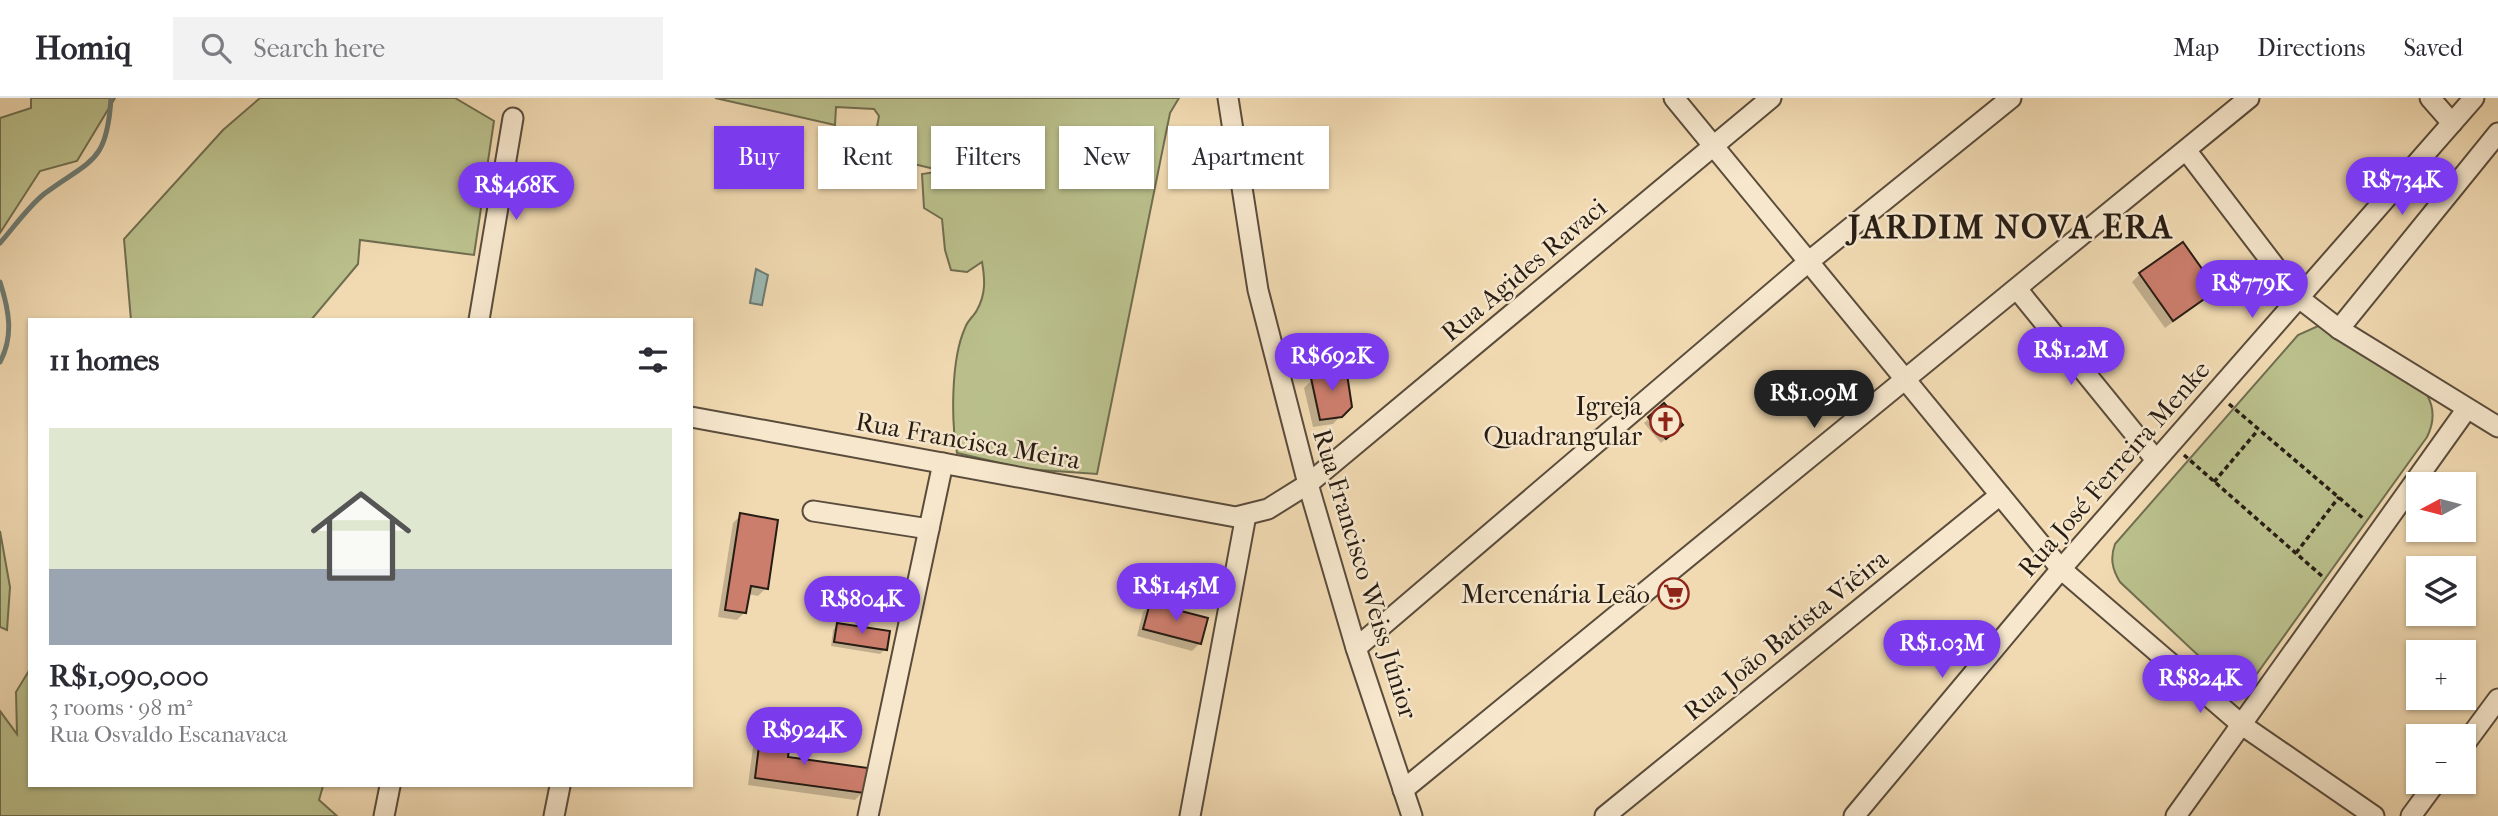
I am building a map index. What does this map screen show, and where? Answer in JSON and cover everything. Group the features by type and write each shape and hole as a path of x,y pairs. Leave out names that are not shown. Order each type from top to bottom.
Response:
{"street":[{"name":"Rua Francisco Weiss Júnior","path":"1228,98 1258,290 1308,484 1356,648 1412,816"},
{"path":"1674,98 1711,147 2061,569 2242,725 2374,816"},
{"name":"Rua Agides Ravaci","path":"1241,516 1268,509 1308,484 1771,98"},
{"path":"1356,648 1807,262 2011,98"},
{"path":"1404,790 2249,98"},
{"path":"2430,98 2452,123"},
{"name":"Rua José Ferreira Menke","path":"1854,816 2061,569 2474,98"},
{"path":"479,318 513,118"},
{"path":"2339,329 2498,133"},
{"path":"2186,149 2299,298 2339,329 2466,410 2498,427"},
{"path":"2017,289 2156,460"},
{"path":"2176,816 2466,410"},
{"name":"Rua Francisca Meira","path":"693,417 1241,516"},
{"path":"868,816 943,463"},
{"name":"Rua João Batista Viêira","path":"1605,816 2000,495"},
{"path":"813,511 929,529"},
{"path":"1190,816 1241,516"},
{"path":"2476,729 2498,699"},
{"path":"384,816 390,787"},
{"path":"554,816 560,787"},
{"path":"2411,816 2427,794"}],"path":[{"path":"2215,393 2379,532"},
{"path":"2214,482 2258,429"},
{"path":"2171,444 2338,590"},
{"path":"2296,553 2339,498"}],"green space":[{"path":"31,98 115,98 77,161 40,171 0,233 0,118 31,108"},
{"path":"260,98 455,98 494,121 474,255 360,240 358,264 313,318 131,318 124,239 223,130"},
{"path":"715,98 1179,98 1170,113 1097,474 1026,469 957,453 953,407 957,356 966,325 980,304 984,280 982,262 967,272 951,270 945,250 942,219 924,208 922,174 931,173 931,189 1045,189 1045,126 931,126 931,168 917,165 917,126 877,126 879,116 874,109 836,107 835,125"},
{"path":"2318,326 2326,328 2427,395 2433,416 2431,426 2427,437 2256,675 2232,680 2218,674 2120,582 2115,573 2113,549 2298,335"},
{"path":"0,531 10,587 7,630 0,627"},
{"path":"28,672 28,787 323,787 319,800 337,816 0,816 0,711 17,734 16,692"}],"water":[{"path":"756,269 768,275 762,305 750,303"}],"building":[{"path":"2183,242 2217,290 2173,321 2139,273"},
{"path":"1339,363 1347,374 1352,407 1342,417 1320,420 1311,378"},
{"name":"Igreja Quadrangular","path":"1664,403 1683,425 1666,439 1648,417"},
{"path":"740,513 778,520 768,589 751,586 746,613 725,610"},
{"path":"1150,603 1208,618 1201,644 1143,629"},
{"path":"837,623 890,631 887,650 834,642"},
{"path":"761,730 791,734 788,757 868,768 864,793 755,778"}],"waterway":[{"path":"0,243 38,199 94,158 105,136 111,98"},
{"path":"0,282 9,323 7,342 0,362"}],"place":[{"name":"Igreja Quadrangular","path":"1665,421"},
{"name":"Mercenária Leão","path":"1673,594"}],"district":[{"name":"JARDIM NOVA ERA","path":"2011,227"}]}
